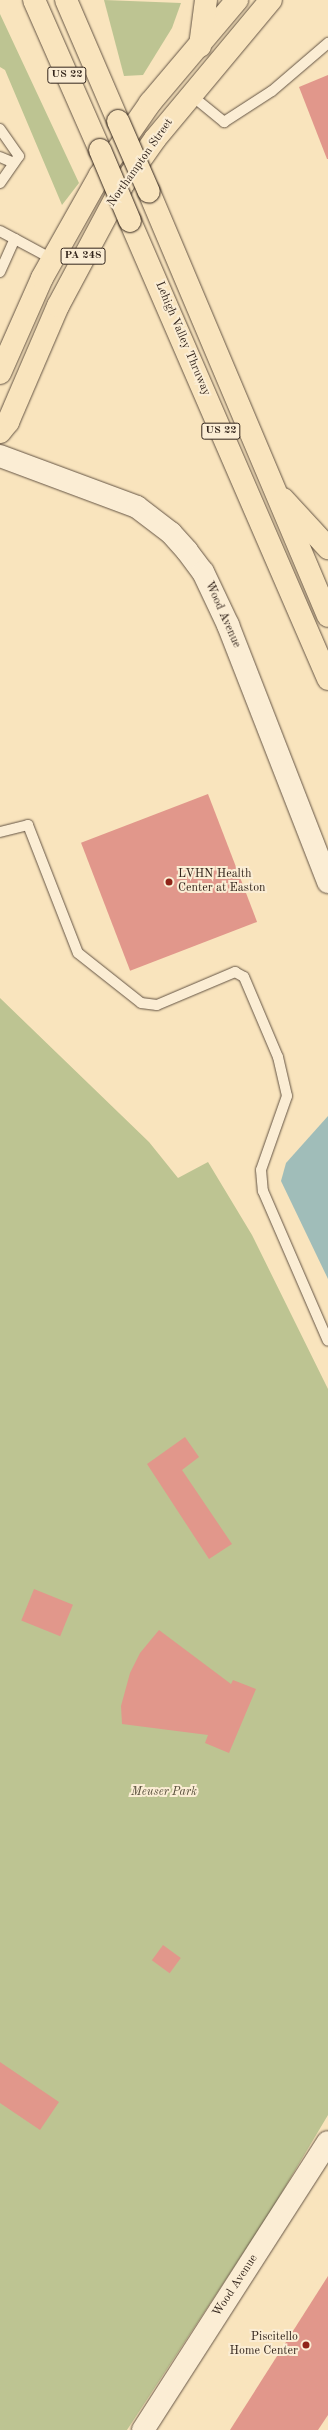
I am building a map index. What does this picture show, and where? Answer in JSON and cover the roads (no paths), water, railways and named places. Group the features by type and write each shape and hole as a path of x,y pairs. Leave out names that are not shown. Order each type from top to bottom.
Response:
{"main road":[{"name":"Lehigh Valley Thruway","path":"34,0 328,679"},
{"name":"US 22","path":"66,0 149,192 271,486 328,616"},
{"path":"200,46 206,0"},
{"name":"PA 248","path":"0,372 52,260 77,212 150,103 200,46 237,0"},
{"name":"Northampton Street","path":"0,432 100,225 154,139 271,0"},
{"name":"Wood Avenue","path":"0,456 131,504 171,533 187,551 202,572 228,625 328,882"},
{"path":"271,486 328,548"},
{"name":"Wood Avenue","path":"143,2430 328,2142"}],"lane":[{"path":"192,95 224,122 272,91 328,43"},
{"path":"0,129 19,156 0,183"},
{"path":"0,157 14,163"},
{"path":"0,231 52,260"},
{"path":"0,272 15,239"},
{"path":"0,832 28,825 78,953 141,1003 158,1005 235,972 244,977 278,1057 287,1096 262,1170 263,1191 328,1341"}],"water":[{"path":"328,1116 328,1279 281,1181 286,1163"}],"place":[{"name":"LVHN Health Center at Easton","path":"169,882"},
{"name":"Piscitello Home Center","path":"306,2345"}],"park label":[{"name":"Meuser Park","path":"164,1793"}]}
